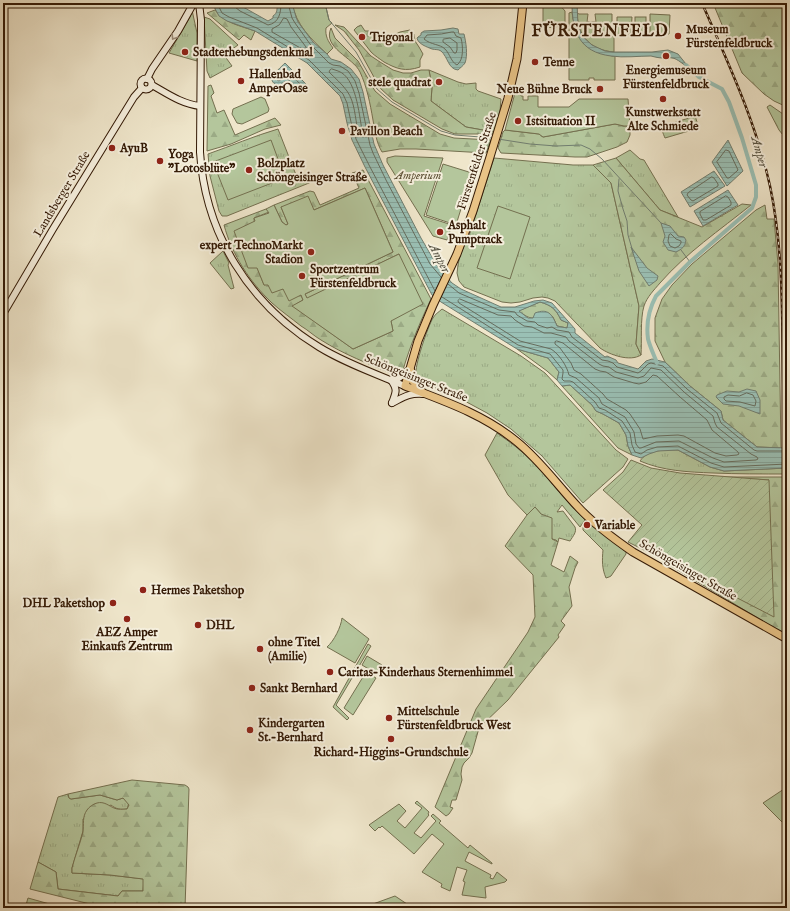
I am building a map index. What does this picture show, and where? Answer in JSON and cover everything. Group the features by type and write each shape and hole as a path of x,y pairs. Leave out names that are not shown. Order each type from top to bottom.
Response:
{"main road":[{"name":"Fürstenfelder Straße","path":"405,386 418,341 434,301 457,254 473,211 494,146 508,98 518,53 523,3"},
{"path":"411,368 412,380 426,394"},
{"name":"Schöngeisinger Straße","path":"405,386 456,406 498,428 517,441 540,463 588,517 620,543 633,552 787,639"}],"street":[{"name":"Schöngeisinger Straße","path":"196,3 201,36 201,165 205,189 214,222 222,242 234,264 259,298 277,316 308,340 320,348 349,362 405,386"},
{"path":"152,85 148,90 144,90 141,82 144,79 147,79 152,69 178,31 192,6 196,3"},
{"path":"147,79 152,85 182,102 200,106"},
{"name":"Landsberger Straße","path":"3,314 65,209 134,97 142,88"},
{"path":"411,368 398,378 391,380 396,387 392,403 408,395 426,394"}],"green space":[{"path":"292,3 325,3 329,20 332,23 326,28 326,36 333,48 327,54 305,31 297,18"},
{"path":"543,3 558,3 565,11 565,23 557,27 543,28"},
{"path":"713,3 787,3 787,107 764,94 742,73"},
{"path":"192,10 197,33 197,61 169,53 190,17"},
{"path":"215,10 228,21 255,31 251,40 244,35 239,40 207,13"},
{"path":"572,12 573,19 584,44 615,56 615,80 594,80 594,78 589,78 589,80 569,80 569,13"},
{"path":"577,13 588,14 587,22 596,22 595,14 612,14 614,52 598,48 587,40 580,29"},
{"path":"650,14 670,15 669,34 650,34"},
{"path":"204,17 210,19 238,45 224,55 232,66 210,78 207,71"},
{"path":"617,17 632,17 631,34 617,34"},
{"path":"635,17 646,17 646,35 635,35"},
{"path":"335,25 344,27 371,56 393,70 403,73 411,73 421,70 429,70 432,87 431,101 466,127 494,132 493,134 455,134 442,129 393,100 380,88 359,50 344,31"},
{"path":"361,25 365,31 390,37 400,32 410,30 414,34 415,41 423,54 420,60 420,67 401,69 384,62 371,52 354,30"},
{"path":"331,28 335,38 358,61 375,91 390,104 440,134 454,138 491,140 486,153 416,149 400,149 382,152 377,140 366,89 360,72 334,47 329,35"},
{"path":"429,70 458,82 466,84 476,83 476,89 478,91 501,99 500,111 494,132 466,127 431,101 432,87"},
{"path":"211,85 214,93 211,96 217,113 224,110 235,135 275,118 281,125 265,129 231,144 207,151 208,86"},
{"path":"515,93 521,93 523,100 528,100 528,96 538,96 538,107 569,107 579,99 628,99 630,126 615,124 543,137 539,134 505,130"},
{"path":"261,97 265,99 269,109 268,112 242,124 237,123 232,114 233,109"},
{"path":"770,105 787,116 787,140 779,130 767,107"},
{"path":"695,116 699,128 665,138 662,130 664,126"},
{"path":"615,124 630,126 630,135 627,142 587,157 501,153 498,148 505,130 539,134 543,137"},
{"path":"278,129 298,180 311,175 314,181 227,216 222,216 219,211 210,176 208,154"},
{"name":"Bolzplatz Schöngeisinger Straße","path":"271,140 285,178 228,200 213,162"},
{"path":"630,150 640,159 644,160 678,217 660,210 616,158"},
{"name":"Amperium","path":"395,156 443,158 424,216 452,225 447,240 433,236 387,162 387,158"},
{"path":"494,158 573,165 593,165 611,183 639,306 636,344 641,355 626,358 604,351 555,301 548,298 533,298 511,303 502,302 464,287 459,281 457,273 460,255 470,233"},
{"path":"616,158 660,210 702,227 742,204 751,205 692,252 670,272 651,294 645,303 643,311 641,355 636,344 639,306 611,183 593,165"},
{"path":"443,164 472,173 456,225 426,215"},
{"path":"363,170 431,299 423,316 403,370 396,374 365,363 329,345 301,326 272,303 249,277 232,247 224,225 266,209 269,212 254,218 257,267 264,285 268,284 301,295 303,300 293,306 353,349 393,331 391,321 399,254 307,299 305,294 393,252 365,188 314,210 281,207 288,224 286,225 282,222 274,205 310,191 314,192 320,205 359,188 352,173"},
{"name":"Sportzentrum Fürstenfeldbruck","path":"365,188 393,252 305,294 307,298 399,254 423,304 391,321 393,331 353,349 292,306 303,300 301,295 289,301 283,289 272,293 268,285 264,285 257,268 248,268 234,231 255,221 254,218 269,213 266,209 274,205 282,222 286,225 288,224 281,207 308,196 314,210"},
{"path":"765,205 767,219 774,219 778,264 781,448 757,447 723,420 721,411 690,386 665,362 655,341 655,318 662,299 672,285 692,264 756,210"},
{"path":"498,206 530,217 510,279 477,268"},
{"path":"223,251 229,263 228,265 234,288 231,289 210,263"},
{"path":"540,302 553,308 561,320 568,323 567,328 557,326 553,317 548,313 539,317 530,318 518,311"},
{"path":"442,309 521,356 545,373 616,450 628,459 623,467 583,503 542,456 511,429 487,413 461,399 418,379 416,376 416,371 425,337 434,317"},
{"path":"517,349 548,358 559,372 557,380 547,371"},
{"path":"570,385 592,405 596,411 619,423 626,435 628,446 632,455 618,448 562,386"},
{"path":"497,433 525,454 585,520 580,527 562,505 557,512 563,511 575,527 575,532 570,541 559,538 558,542 552,539 541,514 535,507 527,515 508,495 485,455"},
{"path":"662,450 678,450 710,467 724,471 787,468 787,474 704,473 667,469 640,461 647,454 652,452"},
{"path":"631,460 651,468 680,473 769,480 774,617 628,542 642,525 603,490 623,472"},
{"path":"720,477 783,477 786,635 661,560 769,480"},
{"path":"535,507 541,514 552,518 552,539 558,542 551,565 564,572 570,556 578,562 569,587 572,606 561,621 565,625 558,635 559,637 508,700 479,728 472,753 462,767 462,780 456,800 452,800 450,807 453,808 446,816 435,807 476,709 528,632 535,617 533,575 505,546 527,515"},
{"path":"586,521 626,552 609,577 606,578 604,571 602,561 603,550 583,530"},
{"path":"342,618 369,639 355,663 327,647 337,634"},
{"path":"368,644 371,646 336,705 349,718 347,720 333,707"},
{"path":"367,656 382,665 377,674 362,665"},
{"path":"366,672 376,678 353,715 344,708"},
{"path":"132,780 185,785 189,789 185,908 106,908 30,889 38,862 56,872 58,889 118,896 122,891 143,891 143,879 110,875 72,873 72,868 83,832 84,815 88,809 96,803 104,803 119,809 127,809 129,805 123,798 117,800 100,795 71,799 69,798 68,794"},
{"path":"787,787 787,827 763,803"},
{"path":"68,794 69,798 71,799 100,795 117,800 123,798 129,804 127,809 118,809 111,805 83,819 83,831 72,868 72,873 144,879 143,891 122,891 118,896 58,889 56,872 38,862 58,797"},
{"path":"417,801 429,812 429,815 414,833 421,838 436,821 431,816 433,814 441,821 439,823 468,848 470,845 492,864 469,852 465,861 491,875 490,878 493,879 497,872 507,880 505,882 485,887 486,898 462,895 465,882 463,881 467,870 457,867 450,891 441,887 442,884 422,872 444,844 432,834 414,854 382,826 375,831 369,825 399,804 406,811 397,821 405,828 422,808 415,803"},
{"path":"395,896 407,904 404,908 362,908"},
{"path":"28,898 64,908 25,908"}],"water":[{"path":"212,3 236,3 268,21 273,18 276,13 277,3 292,3 298,22 313,42 331,59 341,62 351,69 359,79 374,144 383,165 421,238 438,267 452,283 461,289 501,307 515,307 534,301 543,300 552,303 575,329 575,333 605,357 607,356 616,360 618,363 638,369 646,361 652,359 665,362 690,386 721,411 723,420 757,447 787,448 787,468 724,471 710,467 678,450 658,451 641,458 632,455 628,446 626,435 619,423 596,411 592,405 570,385 562,386 557,380 559,372 548,358 517,349 432,295 352,140 340,96 307,63 255,31 227,21 219,16","holes":["540,302 555,310 561,320 568,323 567,328 557,326 549,313 543,311 535,313 533,318 528,318 519,311"]},
{"path":"572,3 577,3 578,25 582,36 592,45 605,51 613,52 652,52 668,50 678,54 690,69 676,59 671,58 651,56 616,57 600,54 591,50 585,45 576,31 572,13"},
{"path":"453,28 458,29 459,34 464,34 466,45 465,63 458,70 450,65 441,51 423,45 417,38 424,31"},
{"path":"285,63 307,85 298,94 285,81 281,85 278,85 272,81 274,74"},
{"path":"728,140 743,171 727,186 712,162"},
{"path":"714,171 725,186 690,207 681,192"},
{"path":"728,190 738,205 703,226 694,211"},
{"path":"661,223 670,226 678,236 684,237 686,242 682,249 676,252 668,250 663,242 665,236"},
{"path":"631,247 647,268 658,276 657,280 649,286 639,271"},
{"path":"747,389 756,391 760,400 760,414 739,406 723,404 716,397 717,395 727,391 739,392"}],"waterway":[{"name":"Amper","path":"325,3 329,20 356,52 377,89 392,102 441,131 455,135 493,138"},
{"name":"Amper","path":"657,363 647,333 649,317 656,296 690,262 752,208 756,197 756,185 742,138 729,102 722,89 699,77 686,65"},
{"name":"Amper","path":"498,139 556,146 581,145 590,149 602,159 661,223"},
{"path":"619,179 618,191 627,221 628,235 633,252"},
{"name":"Amper","path":"681,250 690,262"}],"railway":[{"path":"702,3 749,116 764,162 774,209 780,255 782,302 787,607"}],"place":[{"name":"Museum Fürstenfeldbruck","path":"678,36"},
{"name":"Trigonal","path":"362,37"},
{"name":"Stadterhebungsdenkmal","path":"185,52"},
{"name":"Energiemuseum Fürstenfeldbruck","path":"666,56"},
{"name":"Tenne","path":"535,62"},
{"name":"Hallenbad AmperOase","path":"241,81"},
{"name":"stele quadrat","path":"439,82"},
{"name":"Neue Bühne Bruck","path":"600,89"},
{"name":"Kunstwerkstatt Alte Schmiede","path":"663,99"},
{"name":"Istsituation II","path":"518,121"},
{"name":"Pavillon Beach","path":"342,131"},
{"name":"AyuB","path":"112,148"},
{"name":"Yoga \"Lotosblüte\"","path":"160,161"},
{"name":"Bolzplatz Schöngeisinger Straße","path":"249,170"},
{"name":"Asphalt Pumptrack","path":"440,232"},
{"name":"expert TechnoMarkt Stadion","path":"311,252"},
{"name":"Sportzentrum Fürstenfeldbruck","path":"302,276"},
{"name":"Variable","path":"587,525"},
{"name":"Hermes Paketshop","path":"143,590"},
{"name":"DHL Paketshop","path":"113,603"},
{"name":"AEZ Amper Einkaufs Zentrum","path":"127,619"},
{"name":"DHL","path":"198,625"},
{"name":"ohne Titel (Amilie)","path":"260,649"},
{"name":"Caritas-Kinderhaus Sternenhimmel","path":"330,672"},
{"name":"Sankt Bernhard","path":"252,688"},
{"name":"Mittelschule Fürstenfeldbruck West","path":"389,718"},
{"name":"Kindergarten St.-Bernhard","path":"250,730"},
{"name":"Richard-Higgins-Grundschule","path":"391,739"}],"district":[{"name":"FÜRSTENFELD","path":"600,32"}]}
